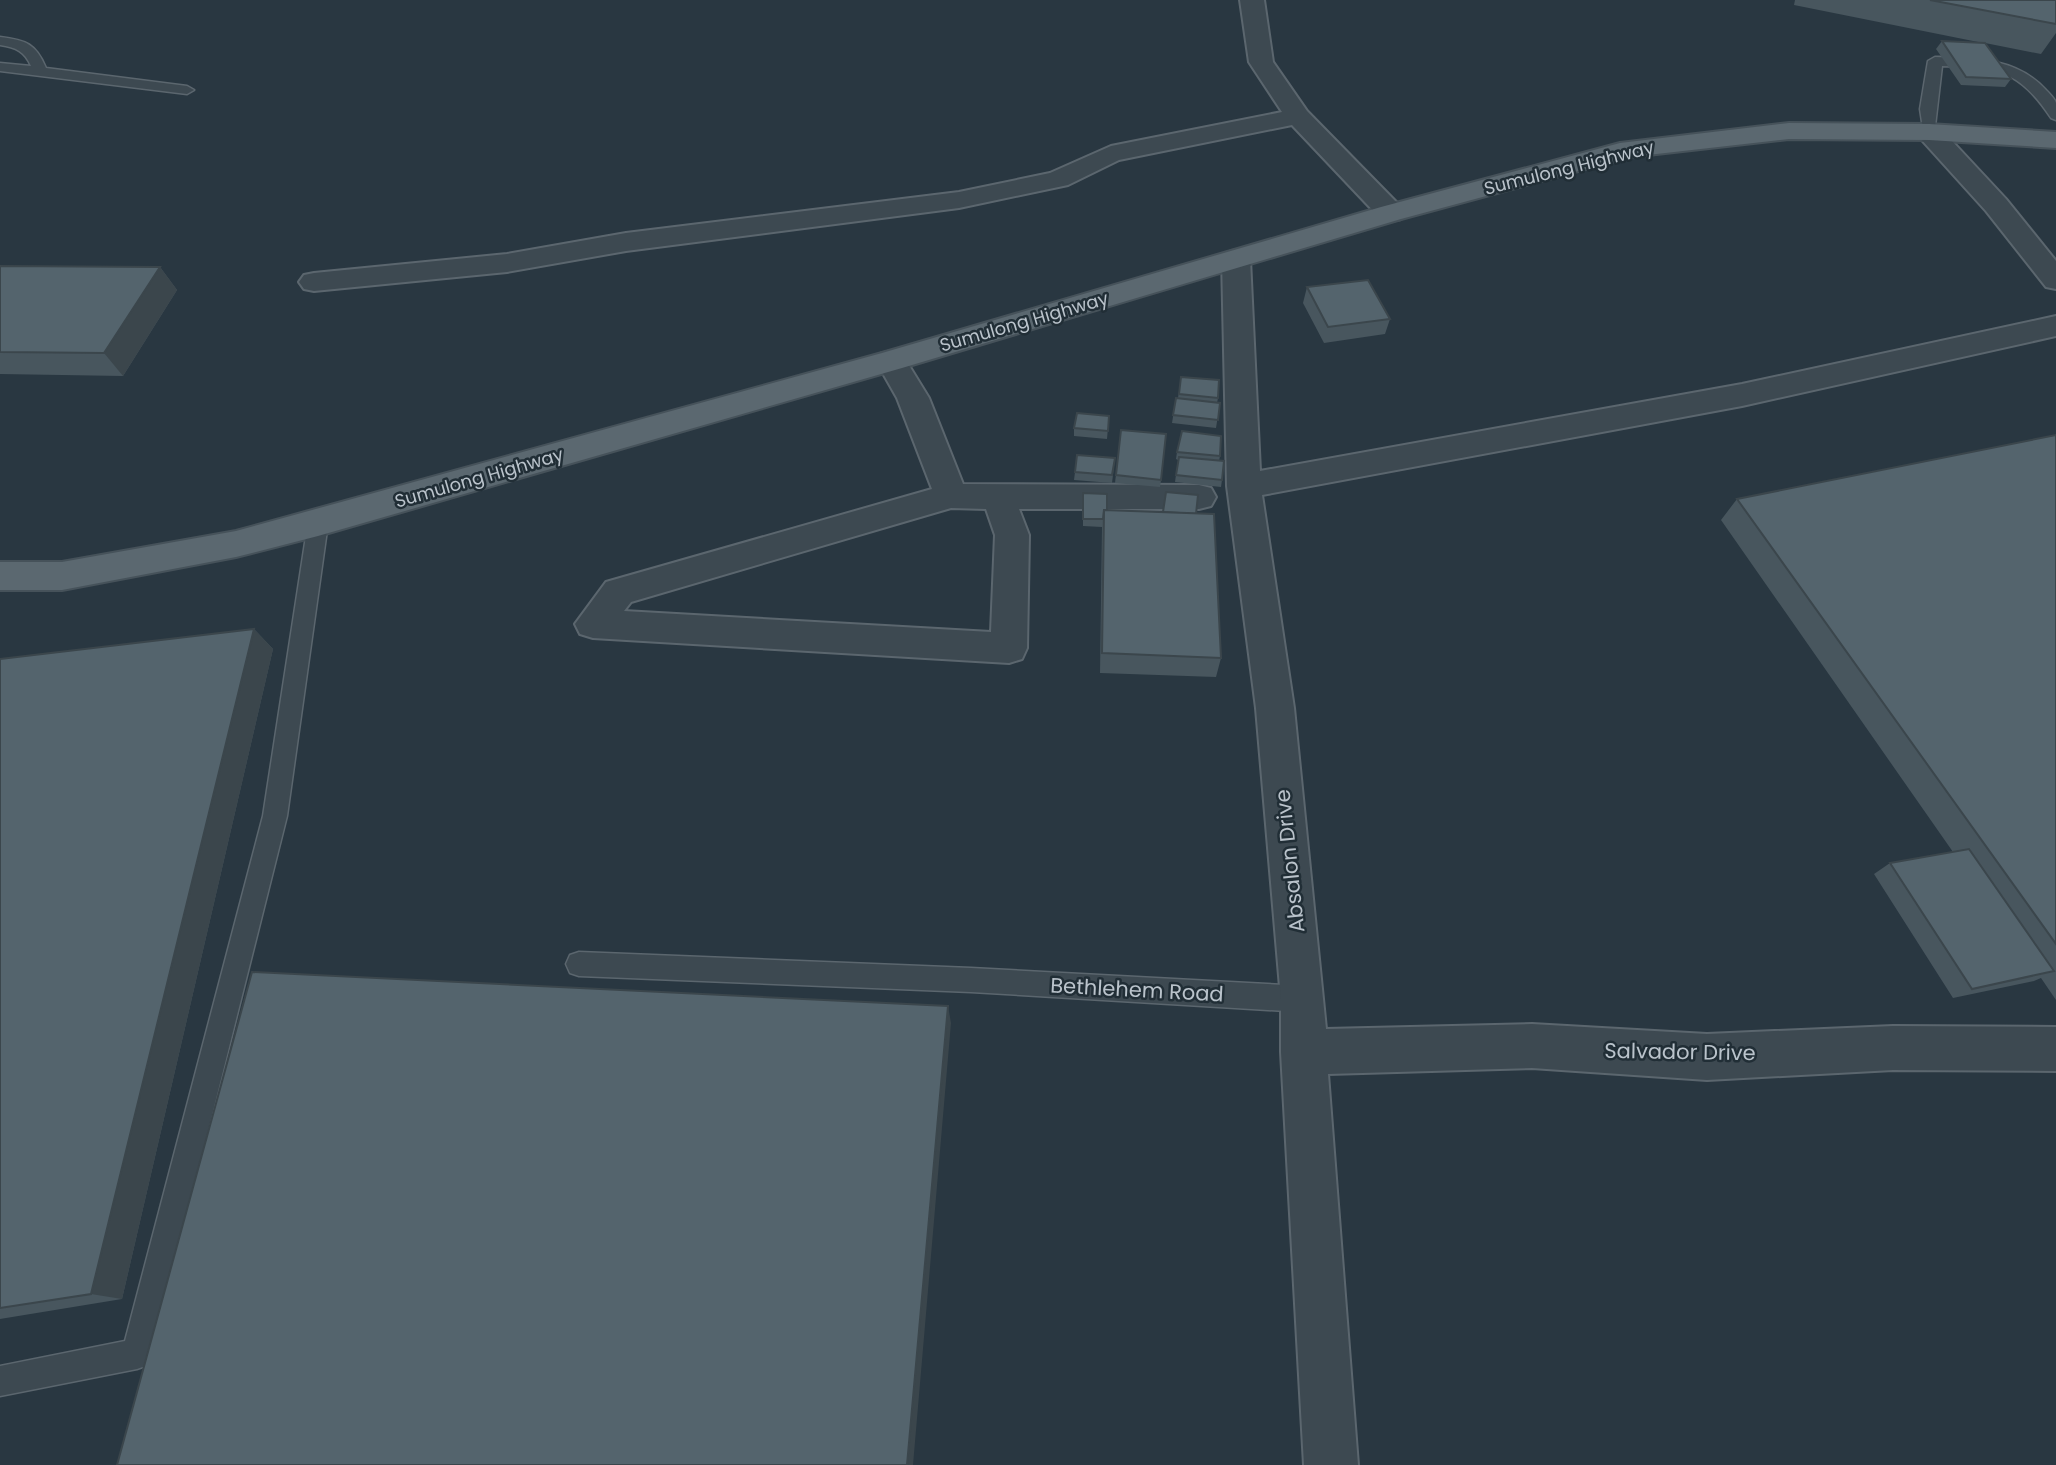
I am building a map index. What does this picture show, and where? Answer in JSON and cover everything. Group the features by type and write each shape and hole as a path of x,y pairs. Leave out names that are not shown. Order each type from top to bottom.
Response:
{"main road":[{"name":"Sumulong Highway","path":"0,576 62,576 236,544 318,523 891,361 1391,213 1629,149 1789,131 1929,132 2056,140"}],"street":[{"path":"1252,0 1261,62 1298,116 1391,213"},
{"path":"314,282 507,263 626,242 958,200 1058,179 1111,154 1298,116"},
{"path":"1929,132 1996,205 2056,280"},
{"name":"Absalon Drive","path":"1236,259 1244,486 1275,708 1303,999 1304,1052 1331,1465"},
{"path":"1244,486 1742,395 2056,326"},
{"path":"891,361 913,398 951,496"},
{"path":"998,496 1012,535 1009,648 593,624 619,592 951,496 998,496 1199,497"},
{"name":"Salvador Drive","path":"1304,1052 1532,1046 1707,1057 1893,1048 2056,1049"}],"lane":[{"path":"0,41 15,43 32,52 40,71"},
{"path":"1929,132 1928,109 1936,61 1995,64 2038,86 2056,115"},
{"path":"0,67 187,90"},
{"path":"0,1381 138,1354 275,816 318,523"},
{"name":"Bethlehem Road","path":"579,964 971,980 1303,999"}],"building":[{"path":"1930,0 2056,0 2056,24"},
{"path":"1942,41 1985,43 2011,79 1966,77"},
{"path":"0,266 160,267 104,353 0,352"},
{"path":"1368,280 1390,319 1328,327 1307,287"},
{"path":"1181,377 1219,380 1218,398 1179,394"},
{"path":"1176,398 1220,403 1218,420 1173,415"},
{"path":"1077,413 1109,416 1108,431 1074,428"},
{"path":"1121,430 1166,434 1161,480 1116,475"},
{"path":"1182,431 1221,436 1220,456 1177,452"},
{"path":"2056,435 2056,944 1737,499"},
{"path":"1077,455 1115,458 1112,475 1075,472"},
{"path":"1179,457 1224,461 1222,480 1176,475"},
{"path":"1166,492 1198,495 1196,514 1163,512"},
{"path":"1083,493 1107,494 1107,510 1104,510 1103,519 1083,519"},
{"path":"1104,510 1214,514 1221,658 1102,653"},
{"path":"254,629 91,1294 0,1308 0,659"},
{"path":"1969,849 2054,971 1972,989 1890,863"},
{"path":"252,972 948,1006 907,1465 117,1465"}]}
